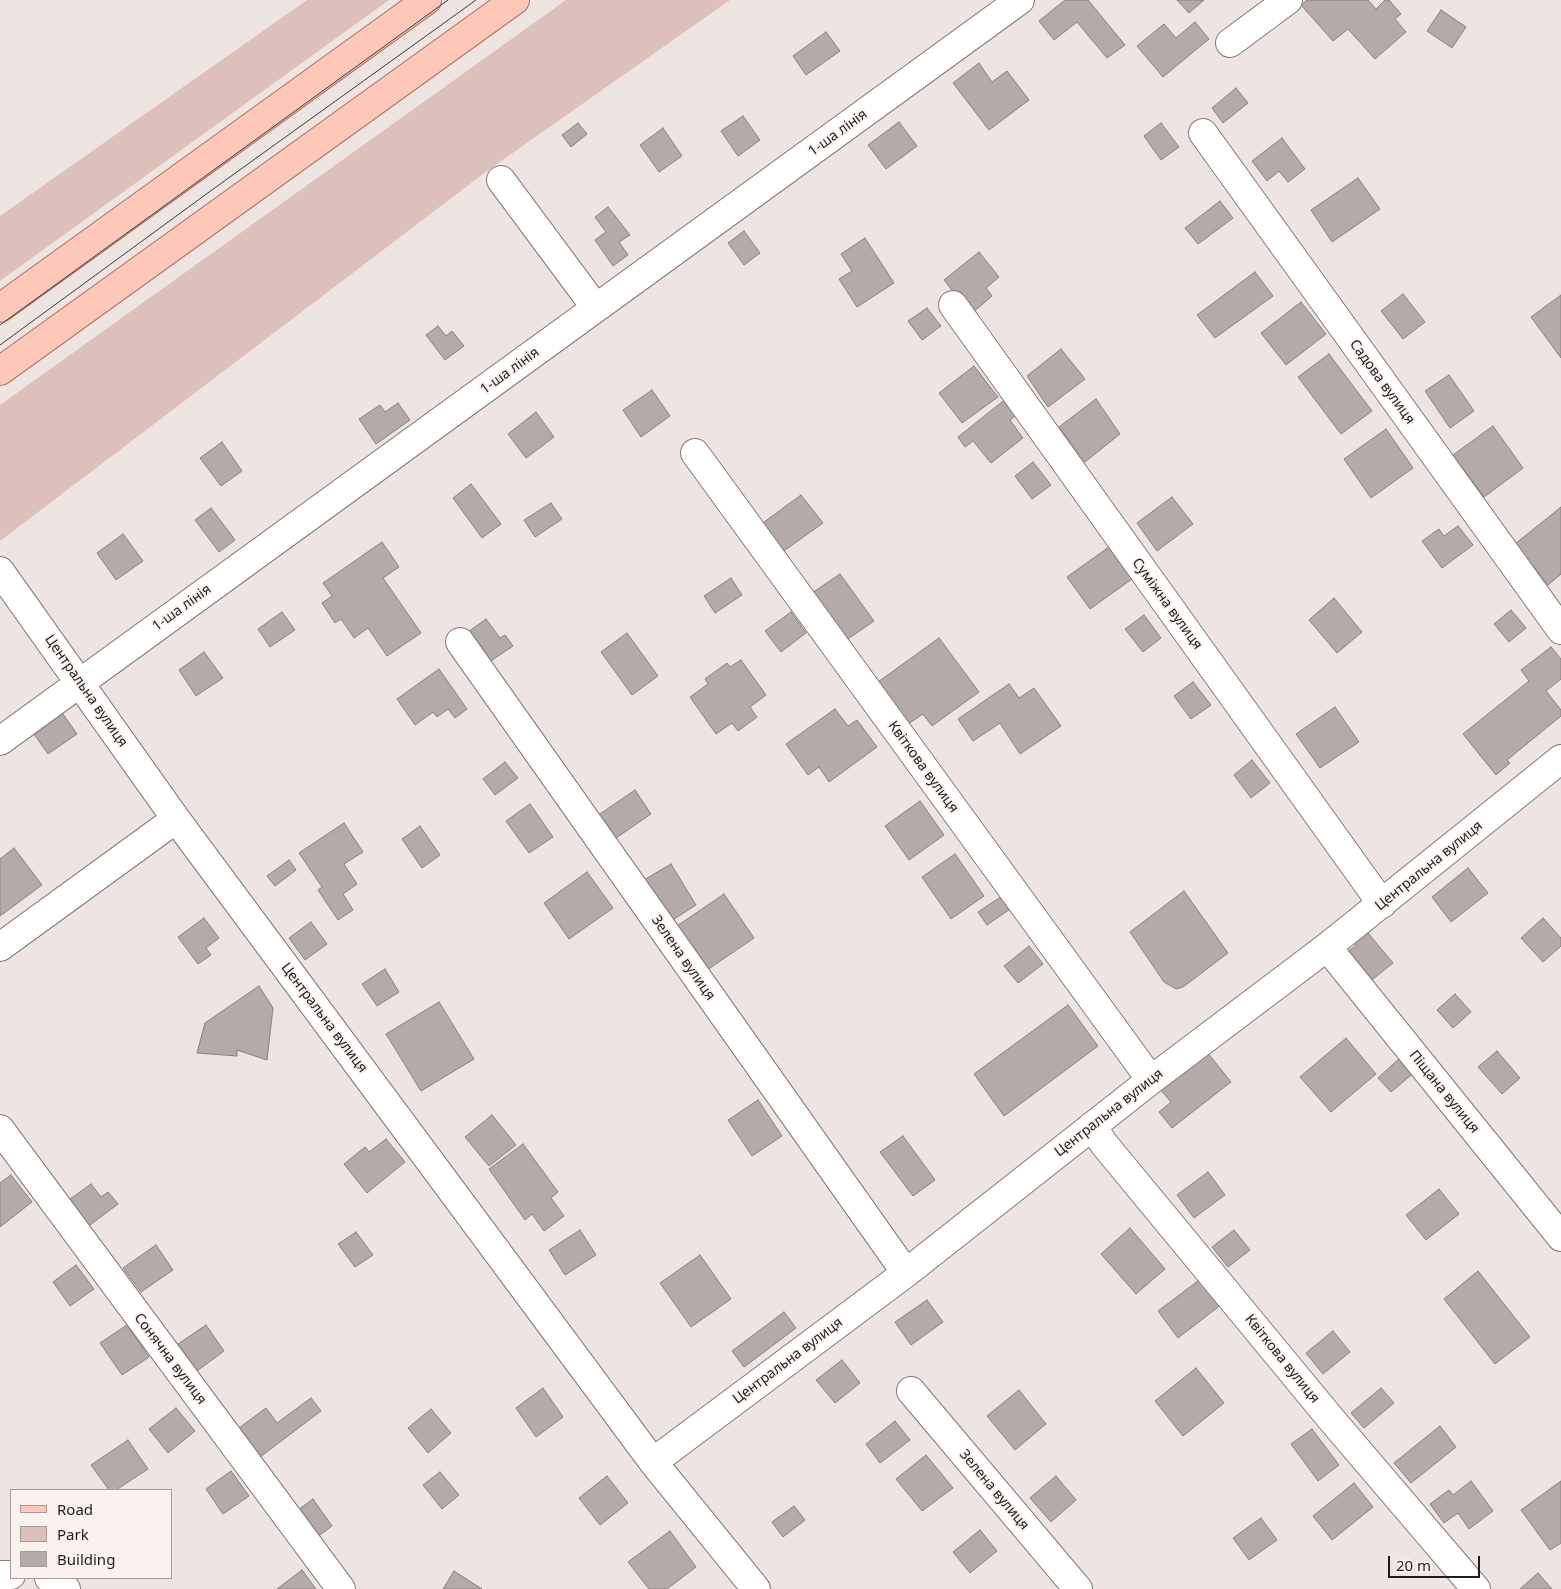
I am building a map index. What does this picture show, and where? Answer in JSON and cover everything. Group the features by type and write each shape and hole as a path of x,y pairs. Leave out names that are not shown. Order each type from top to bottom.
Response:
{"main road":[{"path":"0,308 427,0"},
{"path":"0,371 515,0"}],"street":[{"name":"1-ша лінія","path":"0,741 1020,0"},
{"path":"1230,43 1288,0"},
{"name":"Садова вулиця","path":"1203,134 1561,630"},
{"path":"500,180 596,308"},
{"name":"Суміжна вулиця","path":"952,305 1382,904"},
{"name":"Квіткова вулиця","path":"695,453 1151,1080"},
{"name":"Центральна вулиця","path":"0,571 176,819 653,1462 756,1589"},
{"name":"Зелена вулиця","path":"460,642 906,1274"},
{"name":"Центральна вулиця","path":"653,1462 906,1274 1151,1080 1382,904 1561,759"},
{"path":"0,948 176,819"},
{"name":"Піщана вулиця","path":"1327,947 1561,1237"},
{"name":"Квіткова вулиця","path":"1092,1126 1110,1151 1325,1411 1476,1589"},
{"name":"Сонячна вулиця","path":"0,1129 341,1589"},
{"name":"Зелена вулиця","path":"911,1390 1078,1589"},
{"path":"51,1579 66,1589"}],"green space":[{"path":"307,0 389,0 0,281 0,216"},
{"path":"566,0 730,0 487,171 0,541 0,405"}],"building":[{"path":"1065,0 1088,0 1125,45 1107,58 1077,22 1054,40 1039,21"},
{"path":"1177,0 1204,0 1189,13"},
{"path":"1307,0 1368,0 1376,9 1385,0 1389,0 1401,14 1395,19 1406,32 1375,59 1348,29 1333,41 1301,5"},
{"path":"1441,10 1466,27 1452,48 1427,31"},
{"path":"1195,22 1209,39 1163,77 1137,46 1164,24 1176,38"},
{"path":"826,32 840,51 806,75 793,56"},
{"path":"979,63 992,82 1007,71 1029,100 989,130 953,83"},
{"path":"1236,88 1248,103 1223,123 1212,108"},
{"path":"743,116 760,140 738,156 721,131"},
{"path":"899,122 917,146 886,169 868,145"},
{"path":"578,123 587,134 571,147 562,135"},
{"path":"1161,123 1179,147 1161,160 1144,136"},
{"path":"663,128 682,156 659,172 640,145"},
{"path":"1282,138 1305,169 1288,182 1279,171 1267,181 1252,161"},
{"path":"1358,178 1380,209 1332,242 1311,210"},
{"path":"1220,201 1233,218 1198,244 1185,228"},
{"path":"608,207 630,235 619,242 628,255 613,266 595,240 606,232 595,217"},
{"path":"744,231 760,253 744,265 728,243"},
{"path":"865,238 894,283 857,307 839,279 852,271 841,254"},
{"path":"979,252 999,277 986,288 992,296 971,314 944,280"},
{"path":"1255,272 1273,296 1215,338 1197,315"},
{"path":"1403,294 1425,322 1403,339 1381,311"},
{"path":"1561,295 1561,358 1531,317"},
{"path":"1301,302 1326,334 1286,365 1261,333"},
{"path":"927,308 941,326 922,340 908,321"},
{"path":"438,326 446,336 452,331 464,346 445,360 426,335"},
{"path":"1061,349 1085,379 1048,407 1027,376"},
{"path":"1329,354 1372,411 1341,434 1298,377"},
{"path":"974,366 998,397 962,423 939,393"},
{"path":"1449,375 1474,411 1450,428 1425,391"},
{"path":"652,390 670,416 641,437 623,410"},
{"path":"1007,398 1019,413 1010,420 1023,438 991,463 973,441 965,447 958,437"},
{"path":"1096,399 1120,434 1085,462 1059,427"},
{"path":"398,403 410,420 376,444 359,419 380,405 385,412"},
{"path":"536,412 554,437 526,458 508,434"},
{"path":"1493,426 1523,468 1484,497 1453,455"},
{"path":"1386,429 1413,468 1371,498 1344,459"},
{"path":"222,442 242,471 221,486 200,458"},
{"path":"1033,462 1051,485 1032,499 1015,476"},
{"path":"471,484 501,524 482,538 453,498"},
{"path":"801,495 823,523 781,553 760,525"},
{"path":"1172,497 1193,524 1157,551 1137,523"},
{"path":"551,503 562,519 535,537 524,520"},
{"path":"1561,507 1561,574 1548,585 1515,544"},
{"path":"211,508 235,540 219,552 195,520"},
{"path":"1458,526 1473,545 1442,568 1422,541 1439,529 1444,536"},
{"path":"123,534 143,561 116,580 97,553"},
{"path":"382,542 399,567 383,578 421,633 387,656 368,628 354,638 341,619 335,623 322,603 332,596 323,583"},
{"path":"1109,547 1132,579 1090,609 1067,577"},
{"path":"840,574 874,621 845,641 812,593"},
{"path":"731,578 742,595 715,613 704,596"},
{"path":"1334,598 1362,632 1337,653 1309,620"},
{"path":"1511,610 1526,628 1509,642 1494,624"},
{"path":"282,612 295,630 270,647 258,629"},
{"path":"791,612 806,633 781,652 765,631"},
{"path":"1144,615 1161,638 1143,652 1125,629"},
{"path":"486,619 500,638 505,635 513,646 485,665 464,635"},
{"path":"627,633 658,676 632,695 601,652"},
{"path":"939,638 979,692 932,726 923,714 908,724 878,682"},
{"path":"1551,647 1561,659 1561,679 1546,691 1561,710 1561,716 1507,760 1510,763 1496,775 1463,734 1529,681 1521,670"},
{"path":"204,652 223,678 196,696 179,670"},
{"path":"741,660 766,695 750,707 757,717 738,731 732,723 716,734 690,697 708,684 705,679 727,663 730,667"},
{"path":"439,669 467,709 455,718 448,709 437,717 433,712 415,725 397,699"},
{"path":"1193,682 1211,705 1191,719 1174,696"},
{"path":"1009,684 1019,698 1034,688 1061,726 1020,754 1000,723 973,741 958,719"},
{"path":"58,707 77,734 48,754 29,727"},
{"path":"1335,707 1359,742 1320,768 1296,734"},
{"path":"835,709 848,726 857,720 877,747 829,782 819,767 808,775 786,744"},
{"path":"1252,760 1270,783 1251,798 1234,775"},
{"path":"505,762 518,778 495,795 483,779"},
{"path":"635,790 651,814 613,840 597,816"},
{"path":"920,801 944,835 909,860 885,826"},
{"path":"530,804 553,837 529,853 506,821"},
{"path":"344,823 363,852 344,864 357,884 343,894 353,910 338,920 318,890 322,887 299,853"},
{"path":"420,826 440,855 422,868 402,839"},
{"path":"14,848 42,885 0,916 0,859"},
{"path":"955,854 984,896 951,919 922,877"},
{"path":"289,860 296,870 275,886 267,876"},
{"path":"671,864 696,905 668,923 642,881"},
{"path":"1468,868 1488,893 1451,922 1432,897"},
{"path":"587,872 613,908 569,939 544,903"},
{"path":"1184,891 1228,953 1183,987 1176,989 1164,982 1130,932"},
{"path":"724,894 754,938 707,970 677,926"},
{"path":"1002,896 1010,909 987,925 978,912"},
{"path":"204,918 219,938 206,948 211,955 198,964 178,937"},
{"path":"1543,918 1561,938 1561,946 1543,962 1521,938"},
{"path":"311,922 327,944 305,960 289,938"},
{"path":"1363,927 1393,963 1368,983 1345,954 1356,945 1350,938"},
{"path":"1029,946 1043,964 1018,983 1004,966"},
{"path":"385,969 399,992 377,1006 362,984"},
{"path":"259,986 273,1008 267,1060 237,1050 237,1056 197,1053 205,1023"},
{"path":"1455,994 1471,1012 1453,1028 1437,1010"},
{"path":"439,1002 474,1059 421,1091 386,1034"},
{"path":"1068,1005 1098,1046 1004,1116 974,1074"},
{"path":"1346,1038 1376,1074 1331,1112 1300,1077"},
{"path":"1497,1051 1520,1078 1502,1094 1478,1067"},
{"path":"1207,1052 1231,1082 1172,1128 1159,1112 1171,1102 1160,1089"},
{"path":"1402,1056 1416,1071 1391,1092 1378,1078"},
{"path":"758,1100 782,1136 752,1156 728,1120"},
{"path":"492,1115 516,1145 489,1166 465,1137"},
{"path":"903,1136 935,1180 913,1196 880,1152"},
{"path":"386,1139 405,1162 367,1193 344,1164 365,1147 369,1152"},
{"path":"523,1144 558,1192 551,1198 564,1216 544,1231 532,1214 525,1220 489,1169"},
{"path":"1208,1172 1225,1195 1194,1218 1177,1195"},
{"path":"11,1175 32,1202 0,1227 0,1183"},
{"path":"91,1184 101,1197 108,1192 118,1204 86,1228 66,1202"},
{"path":"1439,1189 1459,1214 1426,1240 1406,1215"},
{"path":"1130,1228 1165,1269 1136,1294 1101,1254"},
{"path":"580,1230 596,1255 565,1275 549,1250"},
{"path":"1234,1230 1250,1250 1228,1267 1212,1247"},
{"path":"356,1232 373,1255 355,1267 338,1244"},
{"path":"156,1245 173,1270 141,1292 123,1268"},
{"path":"700,1255 731,1299 691,1327 660,1283"},
{"path":"76,1265 94,1289 70,1306 53,1282"},
{"path":"1478,1271 1530,1337 1495,1364 1444,1299"},
{"path":"1202,1278 1222,1304 1178,1338 1158,1311"},
{"path":"927,1300 943,1322 911,1345 895,1322"},
{"path":"784,1312 796,1328 744,1367 732,1351"},
{"path":"127,1325 149,1357 122,1375 100,1343"},
{"path":"206,1325 224,1351 197,1371 178,1344"},
{"path":"1333,1331 1350,1352 1323,1374 1306,1353"},
{"path":"842,1360 860,1383 835,1403 816,1380"},
{"path":"1196,1368 1224,1403 1183,1436 1155,1401"},
{"path":"543,1388 563,1417 536,1437 516,1408"},
{"path":"1381,1388 1394,1403 1364,1428 1351,1413"},
{"path":"1019,1390 1046,1424 1015,1450 987,1416"},
{"path":"311,1398 321,1411 260,1457 239,1428 266,1408 277,1423"},
{"path":"176,1408 195,1431 168,1453 149,1429"},
{"path":"431,1409 451,1433 428,1453 408,1428"},
{"path":"895,1421 910,1440 880,1463 866,1444"},
{"path":"1440,1426 1456,1447 1411,1483 1394,1463"},
{"path":"1312,1429 1339,1465 1318,1481 1291,1444"},
{"path":"128,1440 148,1469 118,1489 108,1489 91,1465"},
{"path":"926,1455 953,1488 922,1511 896,1479"},
{"path":"231,1471 249,1496 223,1514 206,1489"},
{"path":"440,1472 459,1495 442,1509 423,1485"},
{"path":"607,1476 628,1503 600,1525 579,1498"},
{"path":"1056,1476 1076,1500 1051,1522 1030,1498"},
{"path":"1471,1481 1493,1511 1469,1529 1458,1513 1444,1523 1430,1504 1449,1490 1453,1495"},
{"path":"1561,1481 1561,1543 1550,1550 1521,1510"},
{"path":"1354,1483 1373,1507 1332,1540 1313,1516"},
{"path":"313,1499 332,1526 317,1537 298,1510"},
{"path":"794,1506 805,1520 783,1537 772,1522"},
{"path":"1261,1518 1277,1540 1249,1560 1233,1538"},
{"path":"980,1530 997,1551 970,1573 953,1552"},
{"path":"670,1531 696,1567 667,1589 649,1589 628,1562"},
{"path":"302,1570 316,1589 277,1589"},
{"path":"454,1571 482,1589 443,1589"},
{"path":"1538,1573 1552,1589 1520,1589"}],"tram line":[{"path":"0,325 448,0"},
{"path":"0,345 476,0"}]}
